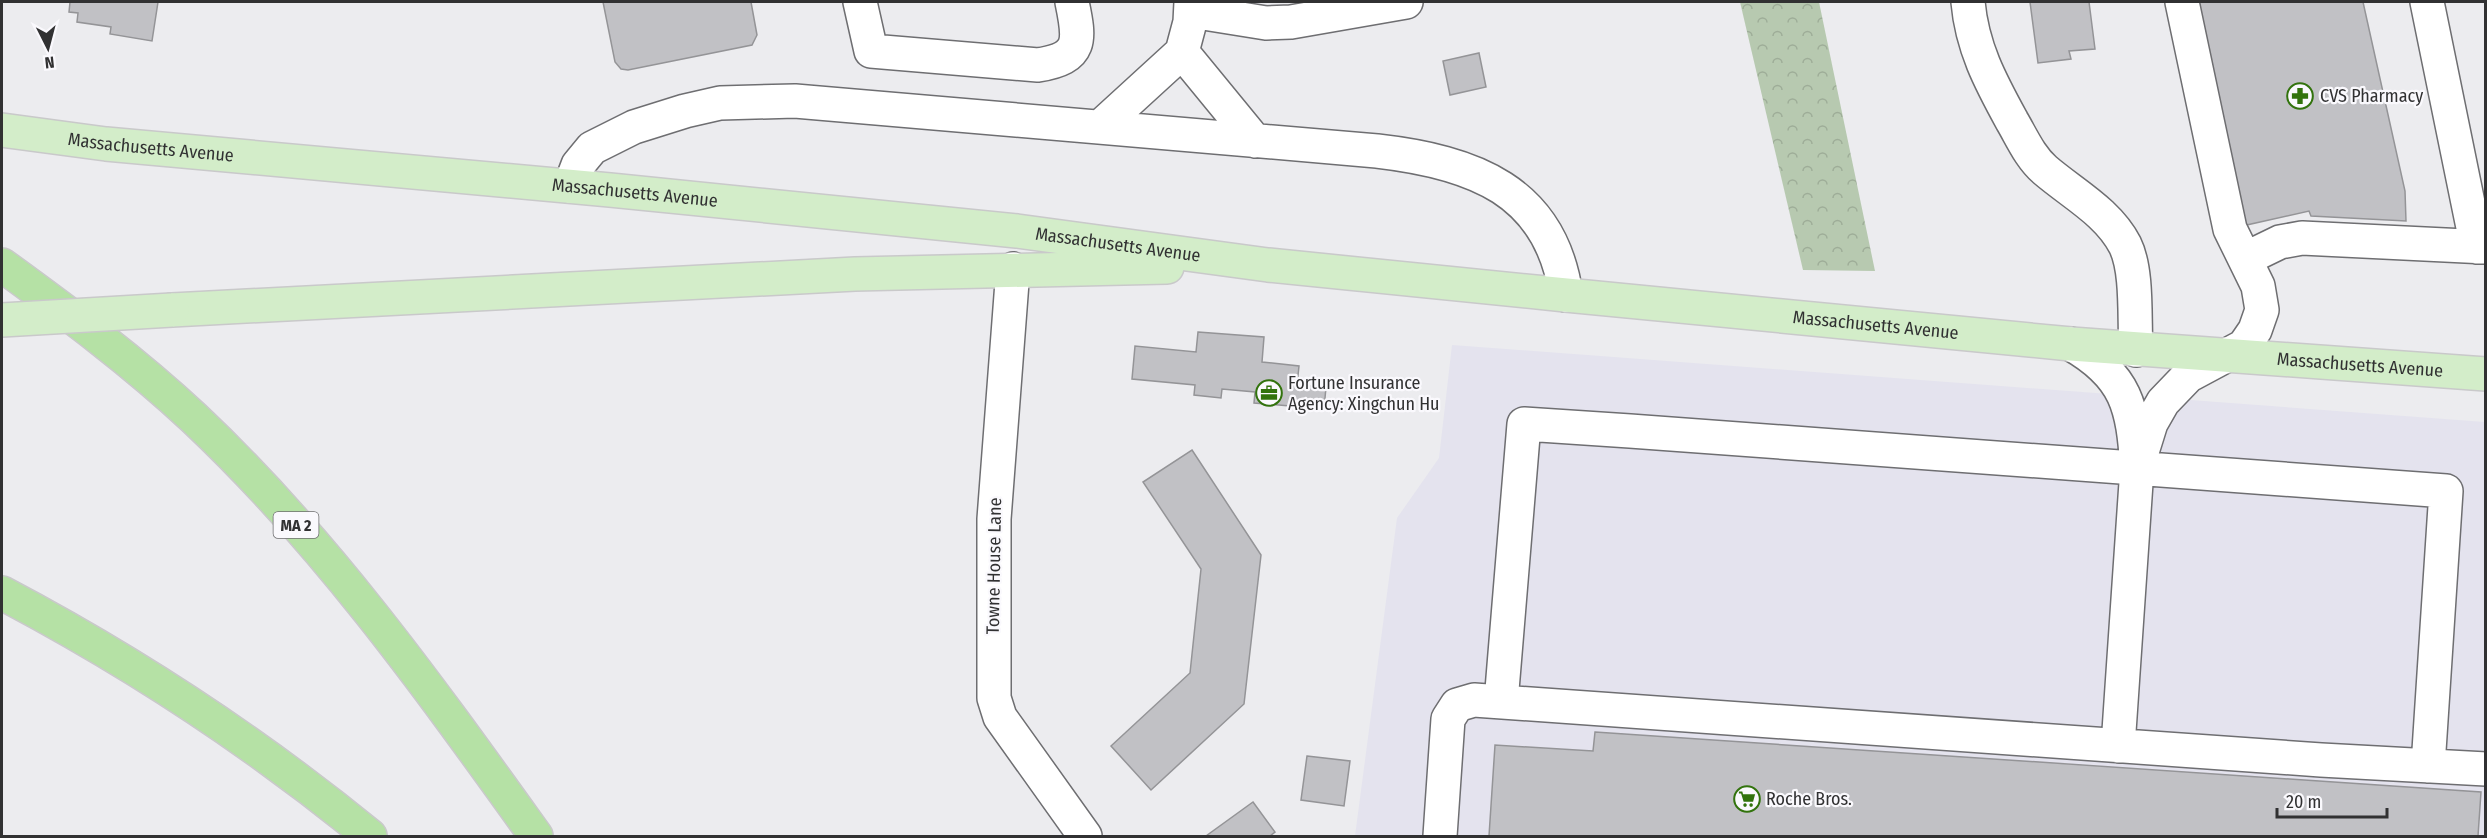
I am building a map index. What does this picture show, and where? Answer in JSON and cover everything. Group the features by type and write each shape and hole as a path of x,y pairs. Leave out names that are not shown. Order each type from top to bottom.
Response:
{"highway":[{"name":"MA 2","path":"2,265 146,376 240,463 378,621 536,837"},
{"path":"2,593 162,684 275,762 370,837"}],"main road":[{"name":"Massachusetts Avenue","path":"2,130 145,148 570,186 1060,236 1268,265 1566,295 2136,350 2486,374"},
{"name":"Massachusetts Avenue","path":"2,320 855,274 1268,265"}],"street":[{"path":"860,2 871,51 1038,65 1060,61 1074,50 1078,33 1072,2"},
{"path":"1100,127 1182,52 1191,6 1266,22 1291,22 1406,2"},
{"path":"1968,2 1972,33 1981,62 2032,155 2046,170 2106,219 2126,247 2131,268 2136,350"},
{"path":"2137,468 2149,429 2163,402 2188,376 2225,357 2251,339 2260,318 2261,298 2253,274 2230,229 2182,2"},
{"path":"2245,259 2280,242 2302,238 2481,247 2427,2"},
{"path":"1182,52 1255,141"},
{"path":"570,186 584,155 600,142 650,121 720,103 795,101 1413,156 1447,164 1479,176 1519,201 1542,224 1560,261 1566,295"},
{"name":"Towne House Lane","path":"1013,269 994,519 994,698 1000,717 1085,837"},
{"path":"2071,344 2097,360 2117,382 2127,406 2134,433 2137,468 2118,746"},
{"path":"1501,702 1524,424 2446,491 2428,766"},
{"path":"1440,837 1447,728 1451,711 1465,701 2486,769"}],"shaded area":[{"path":"1452,345 2485,422 2485,836 1355,836 1397,518 1439,458"}],"green space":[{"path":"1740,2 1819,2 1875,271 1803,270"}],"building":[{"path":"70,2 158,2 152,41 110,34 111,27 77,22 78,13 69,12"},
{"path":"603,2 751,2 757,35 752,45 628,70 621,69 615,62"},
{"path":"2030,2 2089,2 2095,49 2069,51 2071,59 2038,63"},
{"name":"CVS Pharmacy","path":"2196,2 2363,2 2405,191 2406,221 2311,216 2309,211 2242,226"},
{"path":"1479,53 1486,87 1450,95 1443,61"},
{"path":"1198,332 1264,337 1262,362 1299,366 1297,385 1326,387 1324,409 1254,403 1255,392 1222,389 1221,398 1194,395 1195,385 1132,379 1135,346 1196,352"},
{"path":"1192,450 1261,555 1244,704 1151,790 1111,746 1190,673 1201,569 1143,482"},
{"path":"1595,732 2481,792 2478,836 1489,836 1495,745 1593,751"},
{"path":"1307,756 1350,761 1344,806 1301,800"},
{"path":"1253,802 1275,832 1270,836 1206,836"}],"place":[{"name":"CVS Pharmacy","path":"2300,96"},
{"name":"Fortune Insurance Agency: Xingchun Hu","path":"1269,393"},
{"name":"Roche Bros.","path":"1747,799"}]}
